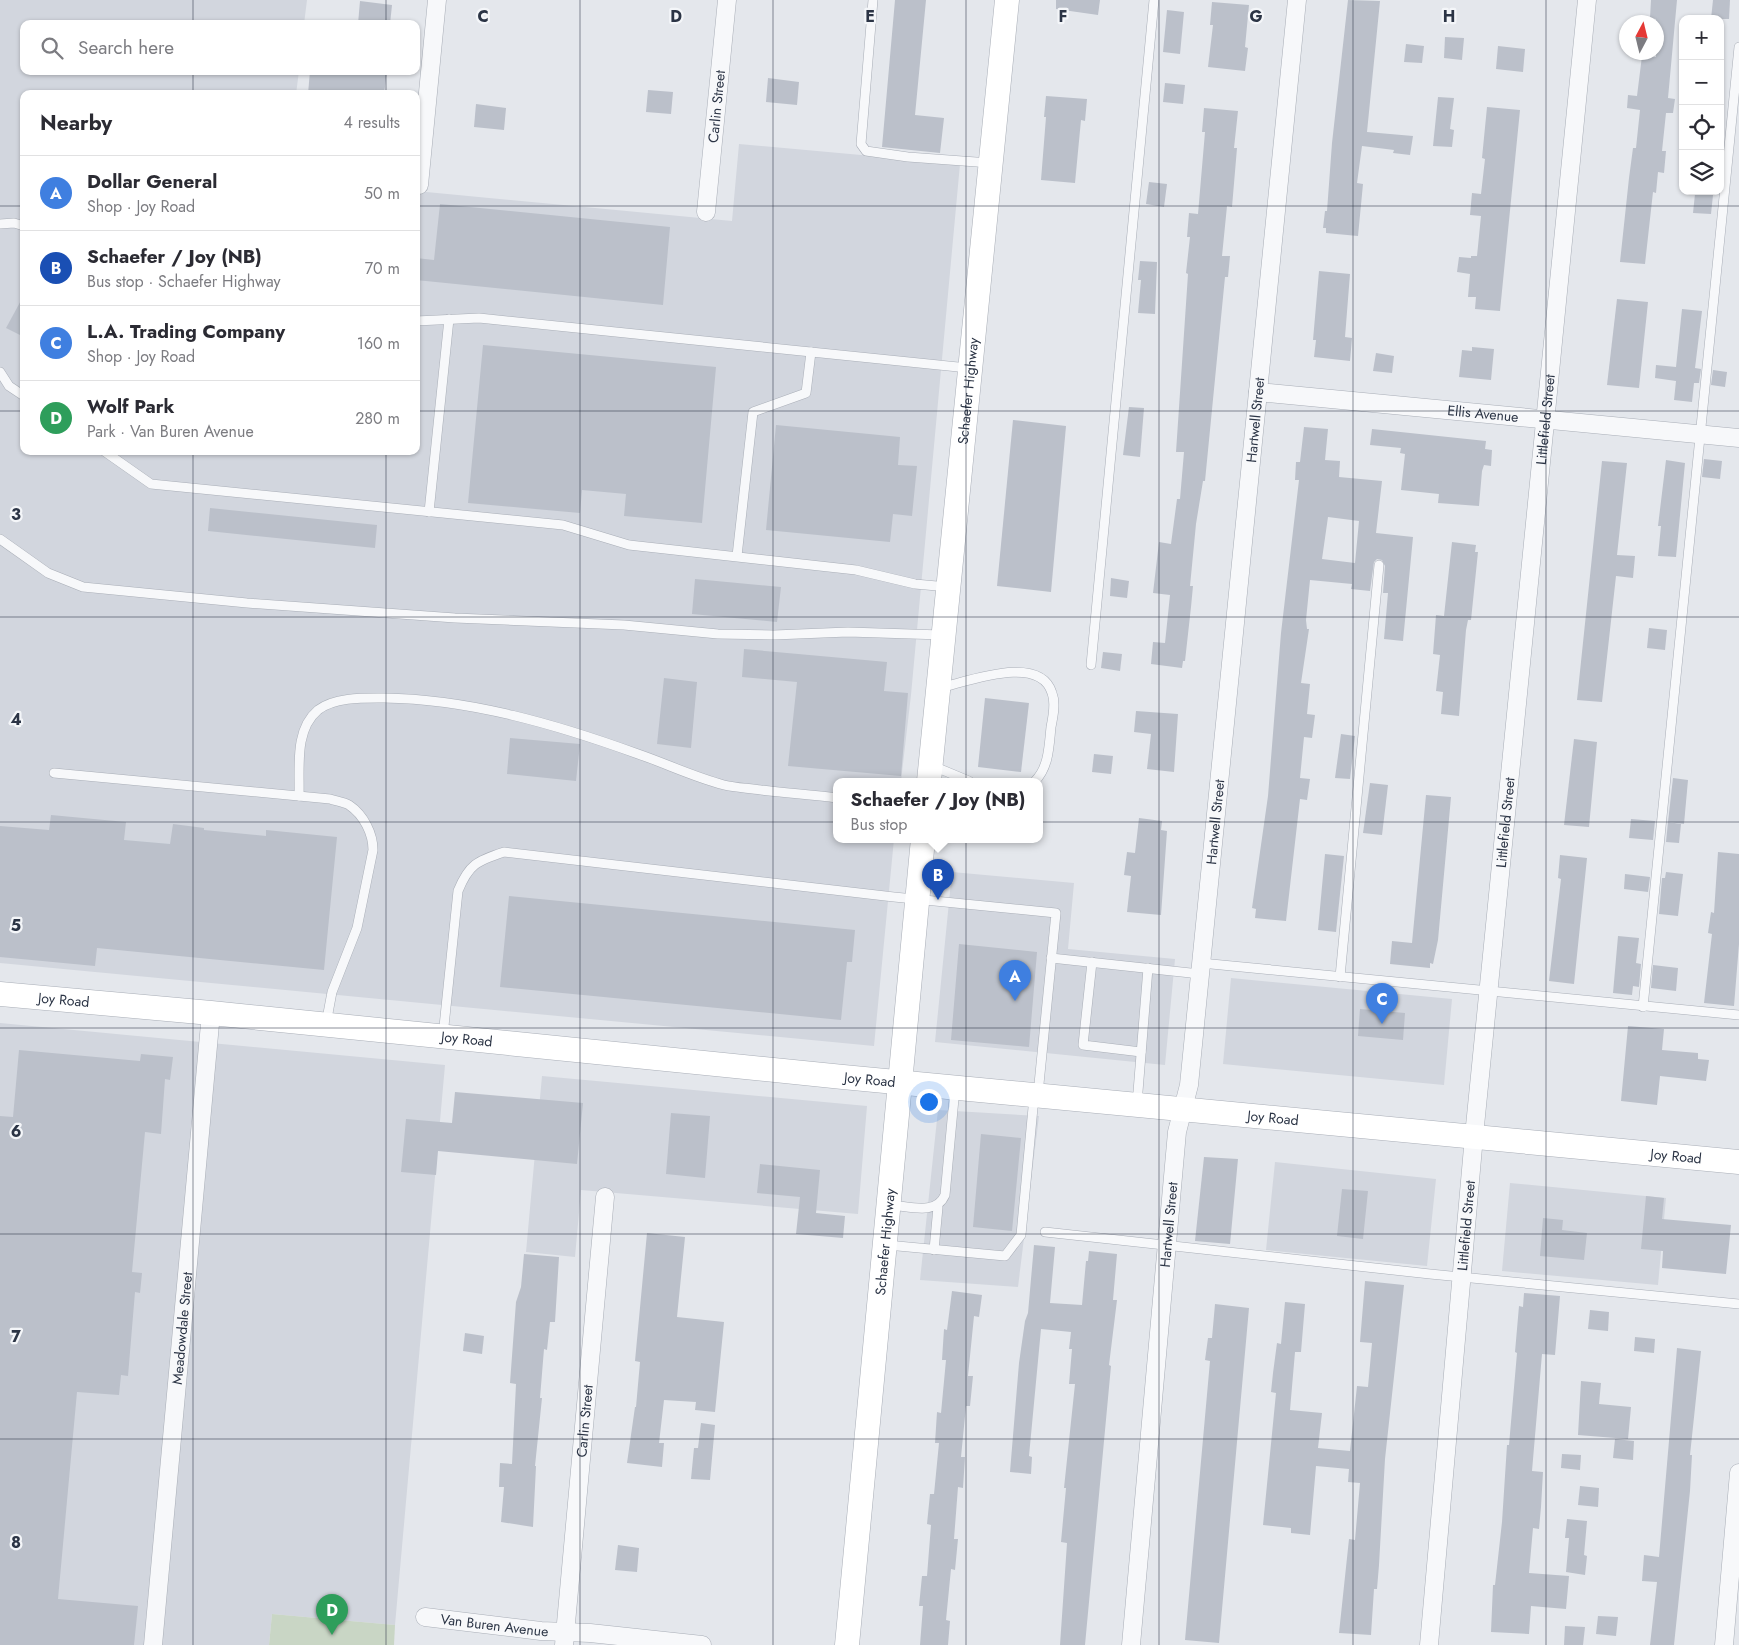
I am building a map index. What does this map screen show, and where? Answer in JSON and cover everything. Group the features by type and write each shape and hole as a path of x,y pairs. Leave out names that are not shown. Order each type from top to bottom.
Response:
{"street":[{"path":"420,175 437,0"},
{"name":"Carlin Street","path":"706,212 727,0"},
{"name":"Schaefer Highway","path":"930,773 1007,0"},
{"name":"Hartwell Street","path":"1131,1645 1177,1132 1189,1085 1297,0"},
{"name":"Littlefield Street","path":"1430,1645 1474,1136 1587,0"},
{"name":"Ellis Avenue","path":"1258,392 1739,438"},
{"name":"Schaefer Highway","path":"847,1645 923,843"},
{"name":"Joy Road","path":"0,994 211,1012 899,1082 1739,1162"},
{"name":"Meadowdale Street","path":"153,1645 211,1012"},
{"name":"Carlin Street","path":"565,1638 605,1197"},
{"path":"1724,1645 1739,1473"},
{"name":"Van Buren Avenue","path":"424,1617 541,1631 565,1638 702,1645"}],"lane":[{"path":"873,0 861,144 866,151 908,157 991,164"},
{"path":"1091,665 1154,0"},
{"path":"1643,1006 1739,47"},
{"path":"0,224 14,223 20,225"},
{"path":"420,321 479,318 970,368"},
{"path":"429,512 449,320"},
{"path":"737,556 753,412 806,393 811,352"},
{"path":"0,372 9,386 20,393"},
{"path":"110,455 151,484 563,525 629,545 856,570 915,584 948,587"},
{"path":"0,539 48,574 83,587 257,604 455,618 624,625 718,634 774,635 856,632 944,635"},
{"path":"1340,977 1379,565"},
{"path":"939,688 1015,671 1037,675 1048,684 1053,694 1050,739 1046,765 1037,778"},
{"path":"299,796 300,744 309,719 320,709 337,702 361,698 443,702 504,714 560,728 639,754 694,776 726,786 833,798"},
{"path":"54,773 330,798 350,805 365,823 373,837 373,850 358,928 332,992 326,1024"},
{"path":"930,773 955,778"},
{"path":"443,1036 458,891 466,872 483,859 504,852 917,900 1056,913 1021,1235 1005,1256 884,1245"},
{"path":"1051,958 1148,968 1200,968 1340,977 1739,1015"},
{"path":"1092,962 1083,1046 1141,1052"},
{"path":"1137,1104 1148,968"},
{"path":"934,1250 938,1207 945,1195 955,1087"},
{"path":"888,1204 938,1207"},
{"path":"1044,1232 1462,1277 1739,1304"}],"shaded area":[{"path":"0,0 307,0 304,20 20,20 20,75 298,75 297,90 20,90 20,455 420,455 420,191 732,221 739,144 960,164 911,695 901,778 833,778 833,843 894,843 874,1046 0,963"},
{"path":"952,872 1074,883 1068,949 1175,959 1165,1065 935,1042"},
{"path":"1231,978 1452,999 1444,1085 1223,1064"},
{"path":"0,1023 445,1065 395,1625 272,1614 269,1645 0,1645"},
{"path":"542,1076 867,1106 858,1214 581,1190 575,1257 526,1252"},
{"path":"938,1110 1039,1116 1018,1287 920,1280"},
{"path":"1275,1162 1436,1179 1427,1266 1266,1250"},
{"path":"1510,1183 1666,1198 1658,1285 1502,1271"}],"green space":[{"path":"272,1614 395,1625 394,1645 269,1645"}],"building":[{"path":"895,0 926,0 915,115 944,118 940,153 882,147"},
{"path":"1056,0 1100,0 1098,15 1056,9"},
{"path":"1348,0 1380,1 1367,132 1413,136 1410,155 1393,153 1394,150 1362,146 1357,183 1363,184 1358,236 1326,233 1326,228 1323,228 1325,211 1327,211 1332,143"},
{"path":"1651,0 1677,0 1668,98 1675,99 1673,113 1666,113 1662,151 1666,151 1664,173 1658,172 1656,193 1653,192 1645,264 1620,262 1629,178 1633,148 1636,148 1640,110 1627,108 1628,95 1637,96 1642,60 1664,60 1664,15 1650,15"},
{"path":"1713,0 1730,0 1729,19 1724,19 1724,15 1711,15"},
{"path":"360,1 392,5 390,20 358,20"},
{"path":"1212,2 1249,5 1245,47 1248,48 1245,71 1208,67 1213,25 1210,25"},
{"path":"1167,10 1184,12 1180,54 1163,52"},
{"path":"1445,37 1464,38 1462,60 1444,58"},
{"path":"1406,44 1424,46 1422,63 1404,62"},
{"path":"1498,46 1525,49 1523,72 1496,69"},
{"path":"310,75 386,75 385,90 308,90"},
{"path":"768,78 799,82 797,105 766,102"},
{"path":"1165,83 1185,85 1183,104 1163,102"},
{"path":"648,90 673,92 671,114 646,112"},
{"path":"1046,96 1087,99 1085,121 1081,120 1075,183 1041,180"},
{"path":"1438,97 1454,98 1450,129 1454,130 1452,147 1433,146"},
{"path":"476,104 506,108 504,130 474,127"},
{"path":"1487,107 1520,110 1500,311 1475,309 1476,297 1468,297 1470,274 1457,272 1459,257 1471,258 1471,256 1477,256 1481,216 1470,215 1472,193 1481,194 1485,159 1482,158"},
{"path":"1204,108 1238,111 1234,148 1237,148 1232,207 1227,206 1222,256 1230,256 1228,277 1225,277 1205,481 1203,481 1196,524 1190,586 1193,586 1191,607 1185,661 1183,661 1182,668 1151,664 1153,642 1165,643 1170,595 1153,593 1159,542 1171,544 1177,499 1180,499 1184,452 1176,452 1188,274 1186,273 1190,237 1187,237 1189,213 1198,214 1205,132 1202,132"},
{"path":"1149,182 1167,184 1164,207 1146,204"},
{"path":"1695,195 1713,195 1711,214 1693,213"},
{"path":"440,204 670,227 663,305 420,280 420,258 434,260"},
{"path":"1140,261 1157,262 1155,314 1138,313 1141,280 1138,280"},
{"path":"1319,271 1350,274 1345,337 1352,338 1350,361 1314,357 1316,340 1313,340"},
{"path":"1617,299 1648,302 1639,388 1607,385"},
{"path":"20,302 20,335 6,328"},
{"path":"1682,309 1702,311 1695,368 1701,369 1699,383 1694,383 1692,402 1674,400 1676,381 1655,378 1656,365 1676,367"},
{"path":"483,345 716,367 702,523 624,516 626,494 582,490 580,513 468,503"},
{"path":"1472,347 1494,349 1491,380 1459,377 1462,350 1472,351"},
{"path":"1376,353 1394,356 1392,373 1373,371"},
{"path":"1713,370 1727,372 1725,387 1711,385"},
{"path":"1129,407 1144,408 1140,457 1123,455"},
{"path":"1013,420 1066,426 1051,592 997,586"},
{"path":"776,425 900,437 898,465 917,466 912,516 893,514 890,542 766,530"},
{"path":"1304,427 1328,429 1325,460 1340,461 1339,477 1382,481 1376,533 1413,537 1403,641 1384,639 1388,593 1383,593 1385,566 1382,560 1377,559 1374,562 1370,591 1351,589 1352,584 1310,580 1306,620 1307,629 1309,629 1301,683 1310,684 1307,714 1315,715 1312,738 1304,737 1300,778 1310,779 1307,800 1300,799 1286,921 1255,918 1256,909 1252,908 1268,796 1281,633 1299,480 1295,480 1296,462 1300,462","holes":["1328,517 1359,521 1355,563 1322,559"]},
{"path":"1372,429 1486,441 1485,449 1492,450 1491,466 1484,465 1482,471 1479,506 1438,503 1439,494 1401,490 1405,454 1400,453 1401,448 1370,445"},
{"path":"1704,459 1722,461 1720,479 1702,477"},
{"path":"1666,460 1685,463 1676,557 1658,556 1661,526 1658,526"},
{"path":"1602,461 1627,463 1617,555 1635,556 1633,578 1616,576 1602,702 1577,700"},
{"path":"210,508 377,525 375,548 208,531"},
{"path":"1452,542 1476,545 1475,552 1478,552 1471,620 1468,620 1466,630 1459,716 1441,714 1443,692 1436,691 1440,655 1433,654 1436,615 1444,616"},
{"path":"1111,578 1129,581 1127,598 1110,596"},
{"path":"695,579 781,587 777,622 692,614"},
{"path":"1649,628 1667,630 1665,650 1647,648"},
{"path":"744,649 887,662 884,691 908,693 901,776 788,766 797,682 742,677"},
{"path":"1103,652 1122,654 1120,671 1101,668"},
{"path":"664,678 697,682 691,748 657,744"},
{"path":"985,698 1029,703 1021,772 978,767"},
{"path":"1136,711 1178,714 1174,772 1147,769 1151,734 1134,732"},
{"path":"1341,734 1355,736 1350,779 1335,778"},
{"path":"510,738 580,744 576,781 507,774"},
{"path":"1574,739 1597,742 1589,827 1564,825"},
{"path":"1094,754 1113,756 1111,774 1092,772"},
{"path":"1673,778 1688,780 1684,824 1668,822"},
{"path":"1370,783 1388,785 1382,835 1363,833"},
{"path":"1426,795 1451,797 1438,940 1433,964 1430,963 1430,968 1390,964 1392,941 1412,943"},
{"path":"51,815 126,822 124,840 170,844 173,824 204,828 204,830 266,836 266,830 337,837 324,970 97,948 95,966 0,957 0,826 49,830"},
{"path":"1139,818 1162,821 1161,830 1167,831 1161,915 1127,912 1131,876 1124,875 1127,852 1135,853"},
{"path":"1631,819 1655,821 1653,840 1629,838"},
{"path":"1668,822 1681,824 1679,843 1666,842"},
{"path":"1718,852 1739,854 1739,944 1734,1006 1704,1003 1712,934 1708,933 1711,912 1714,913"},
{"path":"1325,854 1344,856 1336,932 1318,930"},
{"path":"1560,855 1587,858 1574,984 1549,981 1561,879 1558,878"},
{"path":"1666,872 1683,874 1678,916 1659,914 1662,878 1665,878"},
{"path":"1625,874 1650,877 1648,892 1624,889"},
{"path":"509,896 855,930 852,962 847,962 841,1020 500,987"},
{"path":"1618,936 1639,938 1636,963 1641,964 1639,987 1633,986 1632,995 1613,993"},
{"path":"959,944 1037,952 1029,1047 951,1040"},
{"path":"1653,965 1678,968 1676,991 1651,988"},
{"path":"1360,1009 1405,1013 1403,1040 1358,1036"},
{"path":"1628,1026 1664,1029 1662,1050 1698,1053 1698,1059 1709,1060 1706,1081 1660,1076 1657,1105 1621,1101"},
{"path":"19,1050 140,1061 141,1054 173,1057 170,1080 165,1079 161,1134 145,1132 132,1272 142,1273 140,1293 135,1292 128,1376 121,1375 119,1395 77,1392 58,1599 138,1606 134,1645 0,1645 0,1116 13,1117"},
{"path":"455,1092 583,1103 577,1164 438,1151 436,1175 401,1172 406,1119 452,1123"},
{"path":"671,1113 710,1116 705,1178 666,1174"},
{"path":"981,1134 1021,1138 1012,1231 973,1227"},
{"path":"1204,1157 1238,1159 1230,1244 1195,1241"},
{"path":"760,1164 820,1170 816,1213 845,1216 843,1238 796,1234 800,1197 757,1193"},
{"path":"1342,1189 1368,1191 1363,1239 1337,1236"},
{"path":"1646,1196 1664,1198 1662,1219 1731,1225 1726,1274 1662,1268 1663,1251 1641,1249"},
{"path":"1543,1218 1563,1220 1562,1230 1587,1233 1584,1260 1540,1256"},
{"path":"647,1233 685,1237 677,1317 724,1322 715,1412 695,1410 696,1402 664,1400 659,1443 664,1443 662,1467 627,1463 636,1407 640,1362 635,1361"},
{"path":"1034,1245 1055,1247 1050,1303 1082,1305 1086,1261 1088,1261 1089,1251 1117,1254 1113,1300 1117,1300 1109,1365 1111,1366 1085,1645 1060,1645 1067,1543 1061,1542 1066,1488 1064,1488 1075,1384 1069,1384 1072,1349 1069,1349 1071,1332 1041,1329 1029,1456 1032,1457 1031,1474 1010,1472 1019,1363 1025,1321 1028,1313"},
{"path":"524,1254 559,1257 555,1322 550,1322 547,1350 544,1349 540,1398 542,1398 535,1466 533,1527 501,1522 504,1487 499,1487 500,1463 512,1464 516,1384 510,1383 516,1302 521,1287"},
{"path":"1365,1281 1404,1285 1385,1459 1379,1565 1377,1589 1374,1589 1371,1635 1339,1633 1349,1539 1355,1540 1360,1483 1348,1482 1349,1469 1316,1466 1310,1535 1291,1533 1291,1528 1263,1525 1276,1393 1271,1392 1277,1343 1281,1344 1285,1302 1305,1304 1301,1352 1295,1352 1290,1410 1322,1413 1318,1448 1350,1451 1357,1386 1368,1387 1372,1343 1360,1342"},
{"path":"952,1291 982,1295 979,1317 974,1316 968,1376 973,1376 970,1406 966,1406 961,1457 965,1457 963,1488 958,1487 954,1539 958,1539 955,1570 951,1569 946,1620 950,1621 948,1645 920,1645 923,1606 919,1606 922,1576 927,1576 931,1525 927,1524 930,1494 934,1494 939,1443 935,1443 937,1412 941,1413 946,1360 942,1360 944,1329 947,1330"},
{"path":"1524,1293 1560,1296 1555,1355 1542,1354 1532,1471 1543,1472 1541,1507 1539,1529 1533,1528 1529,1573 1569,1576 1566,1609 1531,1606 1529,1634 1491,1632 1493,1585 1495,1585 1502,1522 1507,1445 1509,1445 1517,1353 1515,1352 1519,1306 1523,1307"},
{"path":"1215,1304 1249,1308 1219,1643 1185,1640 1210,1361 1205,1360 1208,1338 1212,1338"},
{"path":"1590,1310 1609,1312 1608,1331 1588,1329"},
{"path":"465,1333 484,1336 482,1354 463,1351"},
{"path":"1635,1337 1655,1339 1654,1353 1634,1351"},
{"path":"1677,1348 1701,1351 1690,1455 1692,1455 1690,1491 1674,1645 1650,1645 1657,1582 1642,1581 1644,1555 1659,1557"},
{"path":"1581,1381 1601,1383 1599,1404 1631,1407 1628,1439 1578,1435"},
{"path":"701,1423 715,1425 710,1480 691,1479 694,1448 698,1448"},
{"path":"1615,1439 1634,1441 1633,1460 1613,1458"},
{"path":"1562,1454 1581,1455 1580,1470 1561,1468"},
{"path":"1580,1486 1599,1488 1598,1507 1578,1505"},
{"path":"1567,1519 1587,1521 1584,1555 1587,1556 1585,1575 1566,1572 1569,1538 1565,1538"},
{"path":"618,1545 639,1548 637,1572 615,1570"},
{"path":"1598,1616 1618,1617 1616,1636 1596,1634"},
{"path":"1565,1626 1585,1627 1583,1645 1564,1645"}],"place":[{"name":"Schaefer / Joy (NB)","path":"938,900"},
{"name":"Dollar General","path":"1015,1001"},
{"name":"L.A. Trading Company","path":"1382,1024"},
{"name":"Wolf Park","path":"332,1635"}]}
